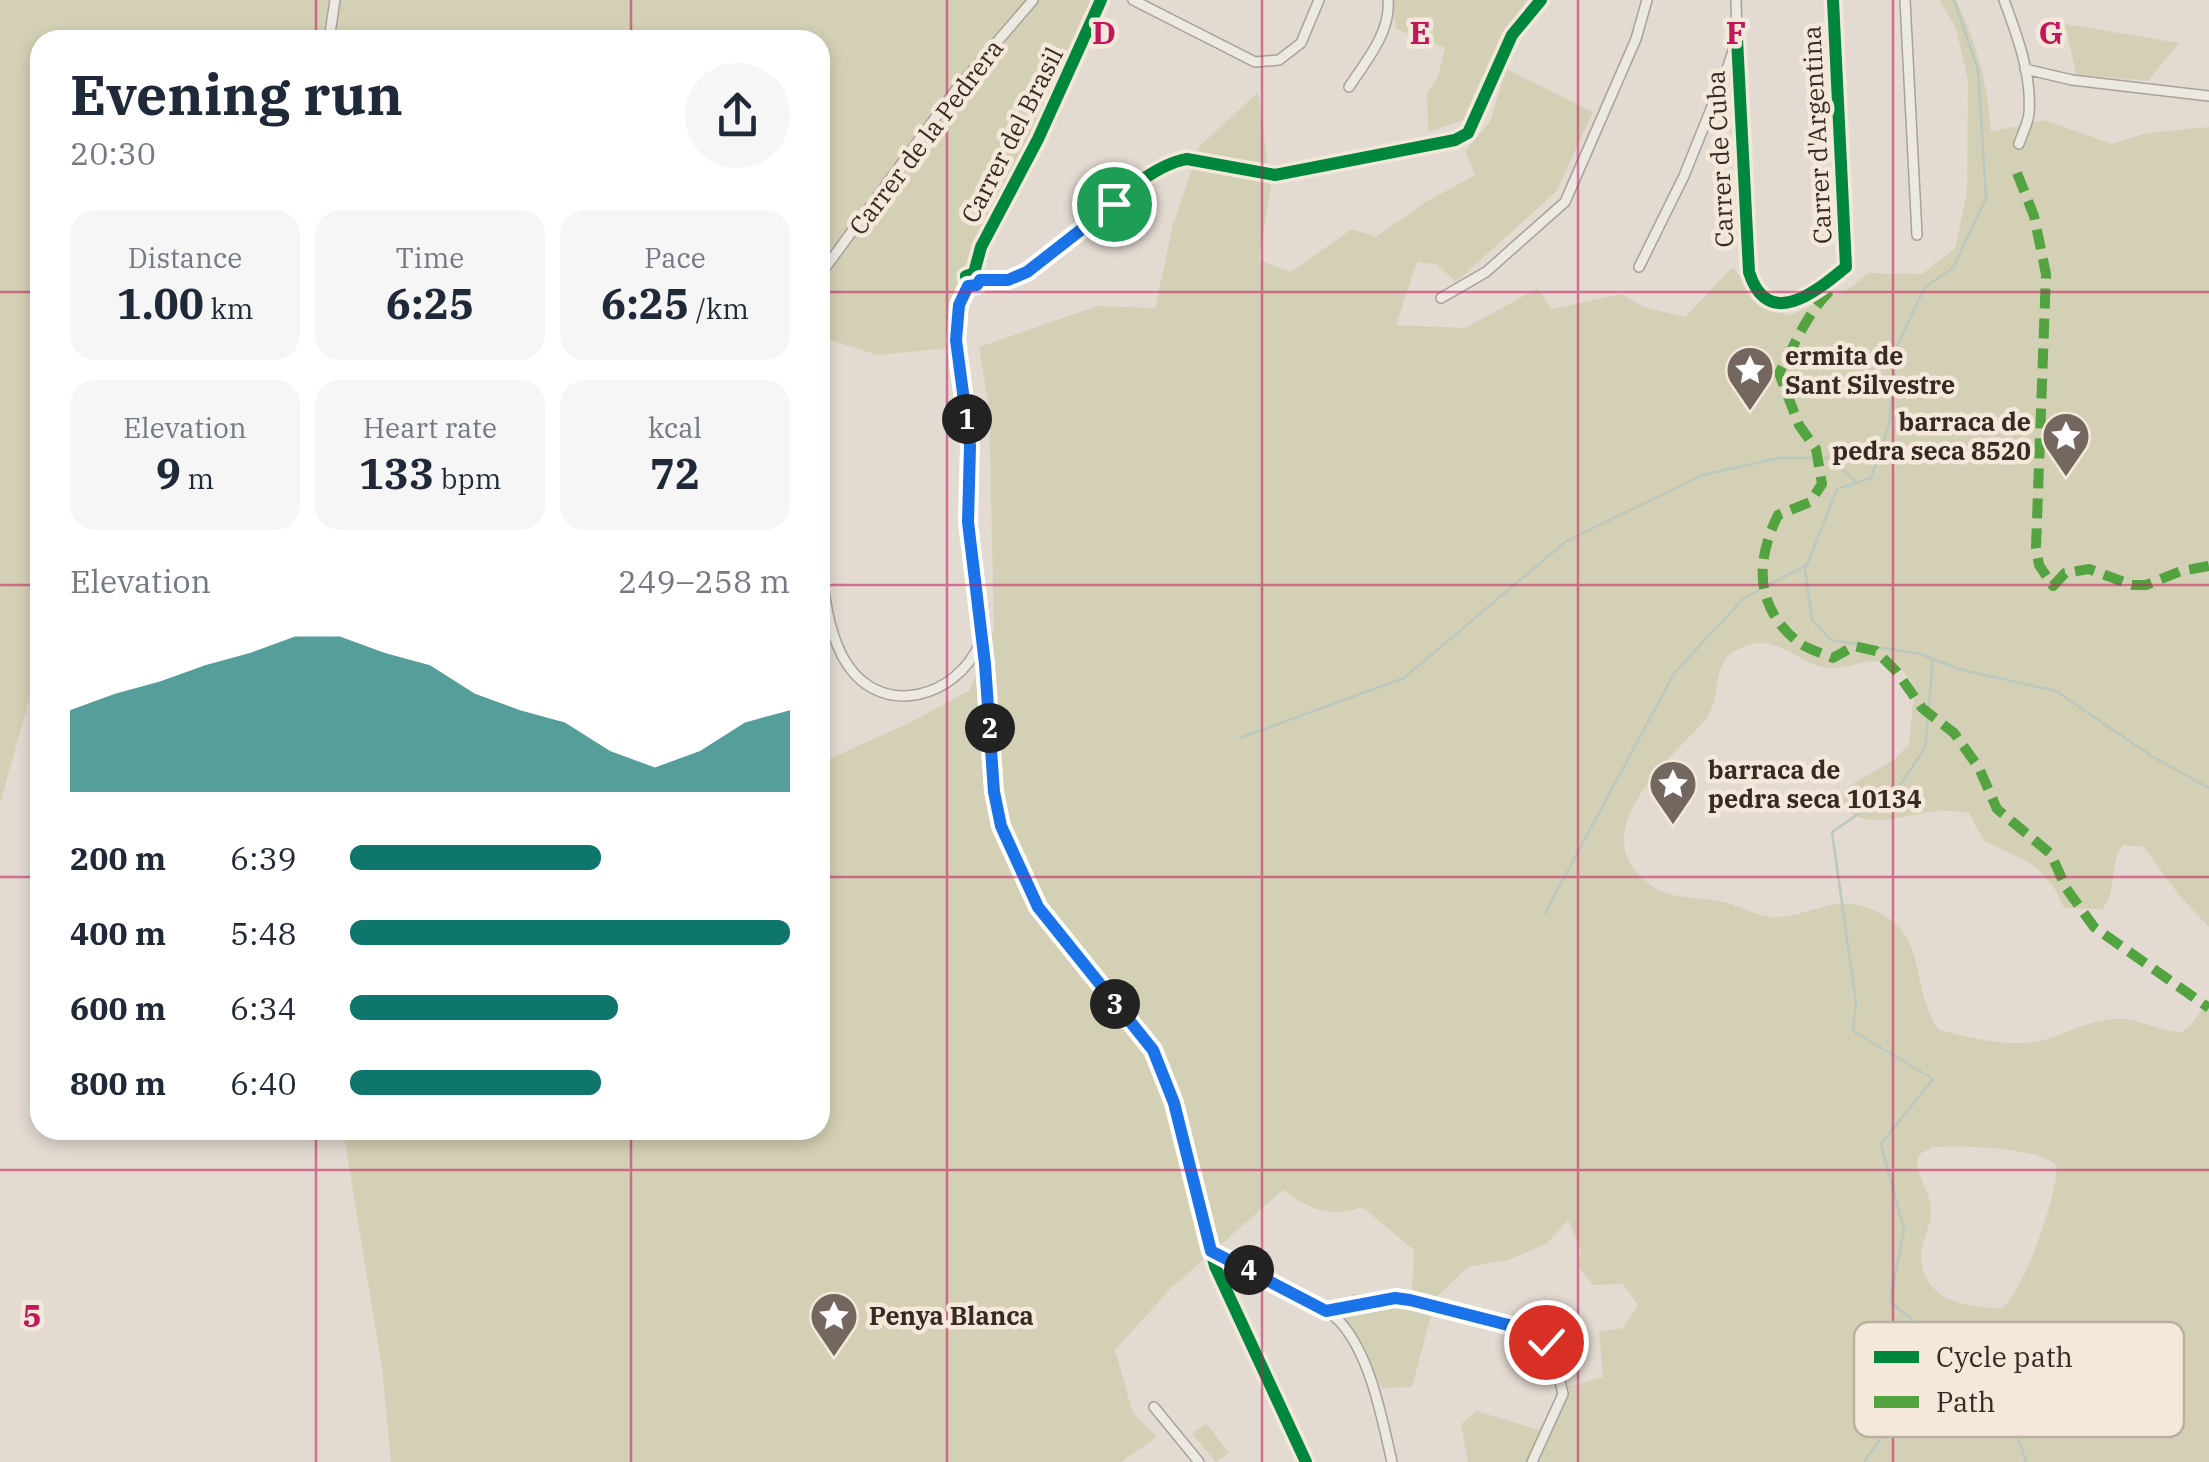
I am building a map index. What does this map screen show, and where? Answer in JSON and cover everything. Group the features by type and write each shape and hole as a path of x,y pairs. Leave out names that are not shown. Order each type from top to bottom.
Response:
{"street":[{"path":"331,30 335,0"},
{"name":"Carrer de la Pedrera","path":"830,261 955,91 1033,0"},
{"name":"Carrer del Brasil","path":"1101,0 1038,138 981,248 977,276 966,276 968,286 959,305 956,340 970,446 968,522 989,703 994,792 1001,826 1038,907 1153,1050 1174,1103 1211,1251 1224,1287 1306,1462"},
{"path":"1133,0 1255,62 1278,60 1301,42 1319,0"},
{"path":"1350,86 1387,21 1388,0"},
{"path":"977,276 1008,280 1027,272 1165,164 1186,159 1274,175 1455,140 1468,133 1512,34 1541,0"},
{"path":"1441,298 1486,272 1565,202 1636,39 1647,0"},
{"path":"1639,267 1684,176 1737,38 1736,0"},
{"name":"Carrer d'Argentina","path":"1832,0 1846,268"},
{"path":"1905,0 1917,236"},
{"path":"2004,0 2026,69 2029,117 2018,144"},
{"name":"Carrer de Cuba","path":"1737,38 1751,280 1767,297 1779,304 1790,304 1812,294 1846,268"},
{"path":"2026,69 2072,80 2209,96"},
{"path":"830,610 838,646 848,665 871,688 902,696 926,694 969,664 980,641"},
{"path":"1211,1251 1326,1311 1342,1324 1376,1396 1392,1462"},
{"path":"1326,1311 1395,1298 1432,1304 1539,1334 1554,1355 1563,1394 1532,1462"},
{"path":"1154,1407 1199,1462"}],"shaded area":[{"path":"0,0 1098,0 950,310 950,348 877,355 830,340 830,30 30,30 30,697 0,804"},
{"path":"1392,0 1527,0 1490,60 1463,120 1428,132 1427,92 1438,77 1445,48 1396,29"},
{"path":"1939,0 1956,0 1970,33 1984,80 1991,132 2044,120 2112,144 2147,133 2209,127 2209,927 2178,894 2144,847 2123,845 2118,852 2110,894 2102,909 2064,908 2050,882 2032,865 1984,841 1969,813 1936,811 1871,820 1848,811 1839,801 1844,789 1895,759 1909,744 1914,693 1911,681 1897,664 1871,661 1830,668 1764,643 1736,650 1722,664 1710,713 1659,770 1631,811 1625,852 1644,879 1674,895 1726,903 1770,917 1843,903 1887,917 1908,940 1925,1001 1939,1030 2015,1043 2039,1041 2113,1019 2181,1032 2191,1025 2209,999 2209,1462 1468,1462 1461,1424 1477,1411 1539,1430 1566,1387 1603,1377 1599,1332 1623,1328 1638,1305 1623,1284 1593,1285 1578,1267 1581,1250 1568,1220 1546,1244 1508,1260 1468,1267 1436,1297 1412,1387 1382,1388 1344,1317 1352,1294 1412,1290 1414,1250 1362,1207 1330,1212 1283,1190 1171,1288 1115,1350 1133,1413 1157,1437 1121,1462 391,1462 382,1368 345,1140 830,1140 830,759 970,690 994,628 989,408 979,347 1097,306 1155,308 1173,225 1199,147 1258,92 1271,186 1259,260 1291,272 1352,229 1376,237 1426,202 1475,175 1465,151 1490,122 1506,69 1593,112 1556,192 1456,282 1436,264 1417,262 1396,325 1465,328 1538,288 1551,309 1622,294 1644,307 1685,317 1733,267 1755,297 1789,316 1852,287 1868,273 1922,274 1955,248 1967,192 1968,80 1955,26","holes":["1933,1147 1979,1147 2032,1154 2056,1165 2052,1196 2038,1241 2019,1283 2002,1308 1972,1306 1945,1297 1926,1279 1922,1265 1931,1205 1917,1160"]},
{"path":"2065,24 2179,43 2148,81 2076,74"},
{"path":"1206,1423 1229,1453 1216,1462 1192,1434"}],"waterway":[{"path":"1954,0 1978,70 1986,198 1953,268 1925,287 1897,346 1889,425 1871,478 1837,489 1805,570 1812,620 1831,640 1921,654 1958,669 2056,691 2153,757 2209,788"},
{"path":"1240,738 1404,678 1565,542 1702,475 1779,458 1832,458 1856,482"},
{"path":"1545,913 1675,672 1744,598 1805,566"},
{"path":"1915,1322 1890,1302 1904,1229 1881,1144 1933,1079 1853,1031 1856,1003 1832,832 1900,785 1925,748 1933,660"},
{"path":"1864,1462 1882,1437"},
{"path":"2018,1437 2026,1462"}],"marked path":[{"path":"2017,173 2034,216 2046,274 2036,547 2039,565 2053,586 2065,573 2089,569 2132,585 2146,585 2181,571 2209,566"},
{"path":"1830,291 1808,320 1779,373 1799,425 1816,449 1822,484 1810,502 1778,515 1770,533 1763,583 1774,614 1798,642 1833,658 1854,646 1876,651 1897,672 1922,708 1954,733 1979,768 1997,809 2051,854 2066,888 2094,927 2209,1008"}],"cycle path":[{"path":"1101,0 1038,139 981,247 974,273 966,276 968,286 959,305 957,341 970,446 968,522 985,664 994,792 1001,826 1038,907 1153,1051 1174,1103 1215,1266 1306,1462"},
{"path":"974,273 980,280 992,280 1010,279 1027,272 1127,190 1168,165 1187,159 1275,175 1455,140 1468,133 1512,35 1541,0"},
{"path":"1737,39 1749,272 1757,290 1768,300 1794,301 1846,267 1833,0"}],"place":[{"name":"ermita de Sant Silvestre","path":"1750,412"},
{"name":"barraca de pedra seca 8520","path":"2066,478"},
{"name":"barraca de pedra seca 10134","path":"1673,826"},
{"name":"Penya Blanca","path":"834,1358"}],"route":[{"path":"1114,204 1027,272 1008,280 980,280 977,285 968,286 959,305 956,340 970,446 968,522 989,703 994,792 1001,826 1038,907 1153,1050 1174,1103 1211,1251 1326,1311 1395,1298 1410,1300 1532,1331 1546,1342"}]}
